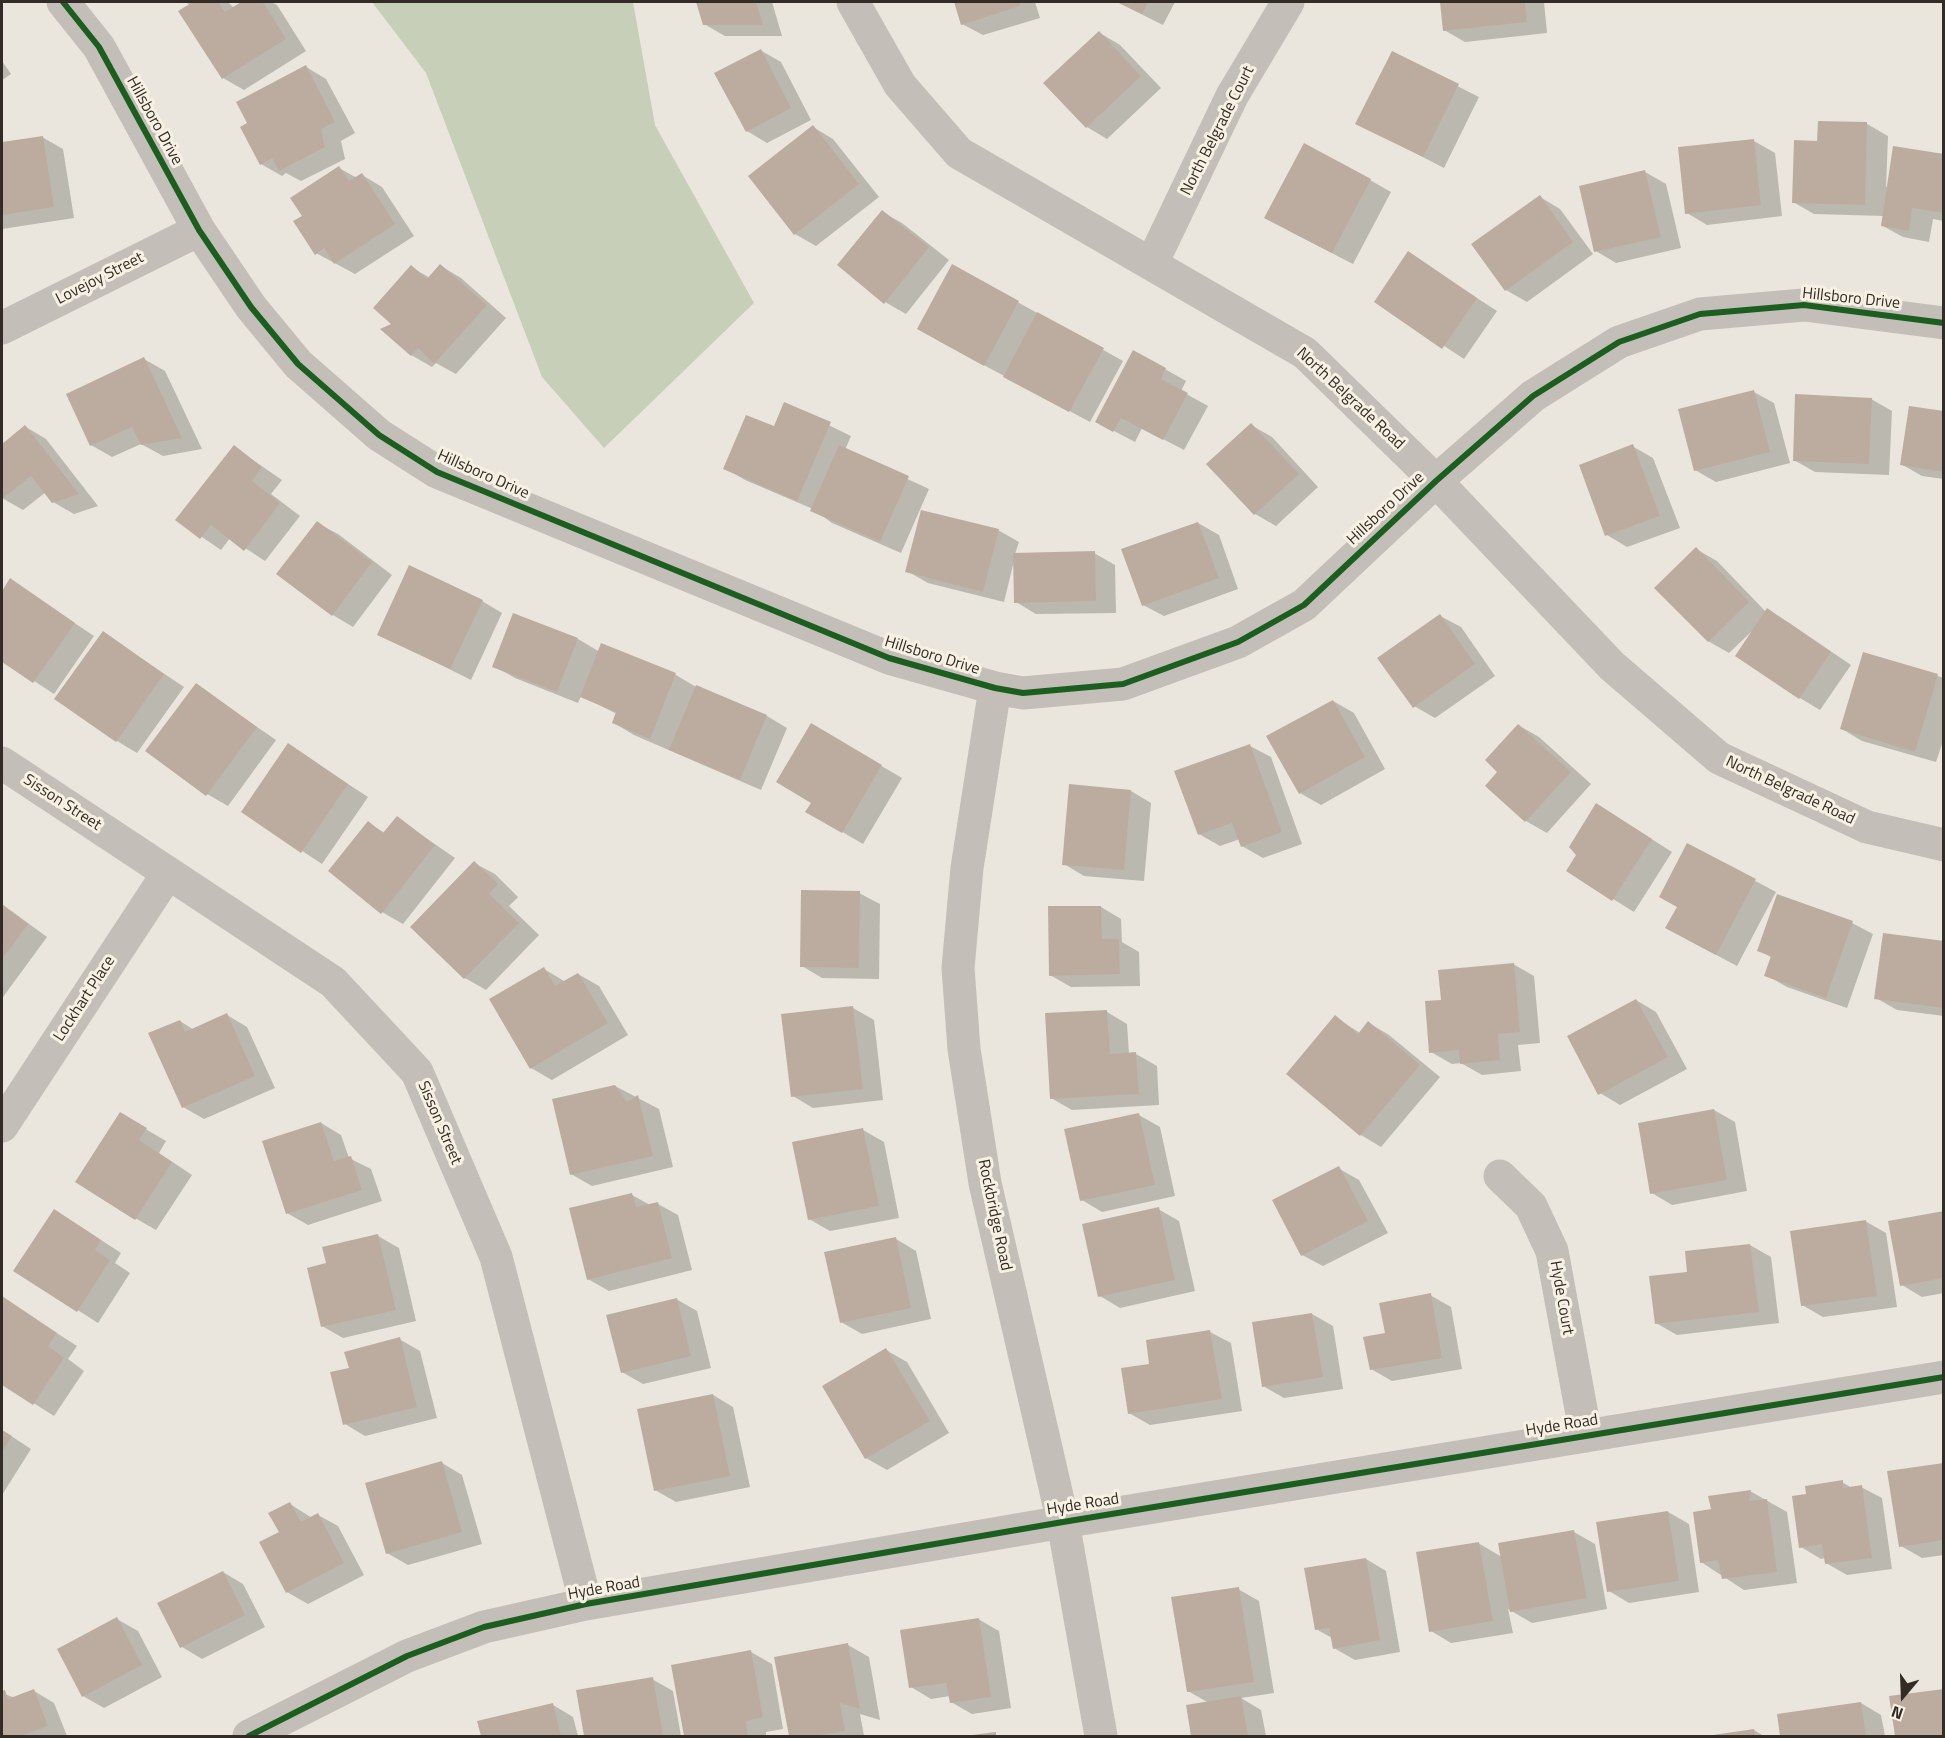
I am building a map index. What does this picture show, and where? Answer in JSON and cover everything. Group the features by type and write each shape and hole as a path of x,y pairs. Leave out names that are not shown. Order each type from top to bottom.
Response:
{"street":[{"name":"Hillsboro Drive","path":"63,2 99,47 199,230 251,307 298,364 379,435 437,472 889,658 995,688 1023,693 1123,684 1238,642 1304,605 1436,480 1533,396 1619,342 1700,314 1804,305 1944,323"},
{"name":"North Belgrade Road","path":"853,2 900,84 958,153 1305,353 1436,480 1612,666 1719,758 1867,827 1944,845"},
{"name":"North Belgrade Court","path":"1152,263 1232,96 1288,2"},
{"name":"Lovejoy Street","path":"2,328 199,230"},
{"name":"Rockbridge Road","path":"995,688 965,890 958,968 964,1049 985,1183 1063,1522 1101,1737"},
{"name":"Sisson Street","path":"2,763 333,982 417,1072 496,1257 586,1604"},
{"name":"Lockhart Place","path":"2,1126 168,873"},
{"name":"Hyde Court","path":"1500,1176 1531,1206 1552,1251 1586,1436"},
{"name":"Hyde Road","path":"249,1737 407,1656 484,1627 586,1604 1063,1522 1944,1377"}],"green space":[{"path":"372,2 633,2 655,125 754,303 604,448 542,377 426,73"}],"building":[{"path":"193,2 218,2 225,12 241,2 263,2 286,39 222,79 178,11"},
{"path":"696,2 756,2 763,25 703,25"},
{"path":"954,2 1019,2 1020,6 961,25"},
{"path":"1117,2 1148,2 1142,14"},
{"path":"1440,2 1525,2 1527,22 1443,31"},
{"path":"1099,31 1141,76 1086,128 1043,83"},
{"path":"761,49 791,108 746,132 714,73"},
{"path":"1392,51 1459,84 1423,157 1355,124"},
{"path":"306,65 335,122 321,129 325,147 279,171 272,158 260,165 240,127 247,123 236,102"},
{"path":"1818,121 1867,122 1865,205 1792,203 1794,140 1817,141"},
{"path":"813,125 859,184 794,235 748,176"},
{"path":"43,136 54,207 2,215 2,142"},
{"path":"1754,139 1761,205 1685,214 1678,147"},
{"path":"1304,143 1371,179 1332,253 1264,218"},
{"path":"1893,146 1944,154 1944,213 1912,208 1909,231 1881,226"},
{"path":"339,166 349,181 362,173 395,224 334,264 324,248 315,255 293,221 302,216 290,198"},
{"path":"1645,170 1661,237 1594,252 1579,186"},
{"path":"1540,195 1573,242 1505,291 1471,244"},
{"path":"882,210 929,247 884,304 837,265"},
{"path":"1408,251 1477,298 1442,349 1374,302"},
{"path":"440,264 487,305 434,364 418,348 411,356 380,329 391,324 373,308 411,265 427,279"},
{"path":"952,264 1019,301 984,366 917,329"},
{"path":"1037,312 1104,348 1069,412 1003,377"},
{"path":"1133,350 1166,368 1161,379 1188,393 1163,440 1121,418 1113,432 1095,422"},
{"path":"144,357 182,438 141,445 132,427 90,446 66,394"},
{"path":"1754,390 1770,452 1694,471 1678,409"},
{"path":"1795,394 1872,398 1869,464 1793,461"},
{"path":"784,402 831,422 797,501 723,469 746,415 774,426"},
{"path":"1909,406 1944,411 1944,472 1900,465"},
{"path":"1251,423 1299,474 1254,515 1206,464"},
{"path":"25,425 79,494 52,503 31,476 2,499 2,444"},
{"path":"1633,444 1660,516 1605,536 1579,465"},
{"path":"234,445 262,467 252,481 280,503 244,551 211,525 200,539 175,520"},
{"path":"839,445 909,476 880,542 810,511"},
{"path":"921,510 999,529 983,592 905,572"},
{"path":"317,521 372,562 332,616 276,574"},
{"path":"1198,522 1219,578 1142,606 1121,549"},
{"path":"1696,547 1749,602 1708,642 1654,588"},
{"path":"1095,551 1096,601 1014,603 1013,553"},
{"path":"409,565 483,600 450,669 377,635"},
{"path":"10,578 75,623 33,683 2,662 2,591"},
{"path":"1767,608 1831,652 1799,699 1735,656"},
{"path":"513,613 578,638 557,692 492,667"},
{"path":"1440,614 1475,664 1413,708 1377,658"},
{"path":"103,631 164,674 116,742 54,699"},
{"path":"601,643 676,673 650,739 612,723 616,712 580,697"},
{"path":"1863,652 1938,674 1915,752 1840,729"},
{"path":"196,683 257,727 206,796 145,751"},
{"path":"696,685 767,715 740,780 669,750"},
{"path":"1333,700 1365,757 1299,794 1266,736"},
{"path":"811,723 882,765 842,833 805,812 811,803 776,782"},
{"path":"1518,724 1571,772 1525,822 1485,786 1497,772 1485,760"},
{"path":"288,743 348,784 301,853 241,812"},
{"path":"1250,744 1282,832 1241,847 1232,823 1198,835 1174,771"},
{"path":"1069,784 1131,790 1124,870 1062,865"},
{"path":"1596,803 1652,839 1612,901 1566,871 1576,855 1569,847"},
{"path":"397,816 435,845 381,914 328,871 368,821 383,833"},
{"path":"1687,843 1756,879 1716,955 1665,928 1677,907 1659,897"},
{"path":"474,861 498,884 489,894 519,923 464,979 410,927"},
{"path":"801,890 860,891 859,968 800,967"},
{"path":"1777,894 1853,921 1826,998 1764,976 1771,956 1757,951"},
{"path":"2,905 28,924 2,959"},
{"path":"1048,906 1101,906 1102,939 1119,939 1120,974 1049,976"},
{"path":"1883,933 1944,941 1944,1008 1874,999"},
{"path":"1514,963 1520,1032 1498,1034 1500,1060 1460,1064 1459,1050 1429,1053 1425,1001 1441,1000 1438,970"},
{"path":"544,967 555,986 578,973 608,1023 530,1069 489,999"},
{"path":"1636,999 1668,1057 1598,1095 1567,1036"},
{"path":"853,1006 863,1089 791,1097 781,1014"},
{"path":"1107,1010 1110,1054 1136,1052 1139,1094 1050,1099 1045,1013"},
{"path":"227,1013 255,1076 182,1108 148,1033 180,1020 185,1032"},
{"path":"1335,1015 1358,1034 1368,1021 1420,1065 1360,1136 1286,1074"},
{"path":"615,1085 627,1102 638,1095 653,1156 570,1175 552,1099"},
{"path":"1714,1109 1727,1180 1650,1194 1638,1123"},
{"path":"120,1112 147,1128 139,1140 172,1162 135,1220 75,1182"},
{"path":"1139,1113 1155,1185 1080,1201 1064,1129"},
{"path":"321,1122 334,1161 351,1156 362,1190 286,1214 262,1141"},
{"path":"863,1128 879,1206 808,1220 792,1142"},
{"path":"1339,1166 1368,1221 1301,1256 1272,1200"},
{"path":"632,1193 636,1207 658,1202 672,1258 587,1280 569,1208"},
{"path":"1159,1207 1175,1280 1098,1297 1082,1224"},
{"path":"54,1209 101,1240 95,1250 110,1260 77,1312 13,1271"},
{"path":"1944,1211 1944,1278 1900,1286 1888,1221"},
{"path":"1866,1220 1877,1296 1801,1306 1790,1231"},
{"path":"378,1234 396,1310 321,1327 307,1268 326,1263 322,1247"},
{"path":"896,1237 911,1308 840,1323 824,1252"},
{"path":"1750,1244 1759,1312 1655,1324 1649,1276 1687,1272 1685,1251"},
{"path":"1431,1293 1442,1358 1370,1370 1363,1337 1385,1333 1379,1303"},
{"path":"2,1296 57,1333 48,1346 64,1358 33,1405 2,1385"},
{"path":"677,1298 691,1356 621,1373 606,1315"},
{"path":"1312,1313 1323,1377 1262,1387 1252,1322"},
{"path":"1210,1330 1222,1399 1128,1414 1121,1368 1149,1364 1146,1340"},
{"path":"400,1337 417,1407 343,1425 330,1372 349,1368 344,1352"},
{"path":"886,1348 930,1421 865,1459 822,1386"},
{"path":"713,1394 730,1476 654,1491 637,1409"},
{"path":"2,1430 12,1436 2,1452"},
{"path":"442,1461 462,1532 386,1554 365,1483"},
{"path":"1944,1463 1944,1540 1899,1547 1887,1471"},
{"path":"1843,1480 1843,1488 1862,1485 1872,1558 1825,1564 1822,1544 1799,1548 1792,1496 1806,1494 1805,1486"},
{"path":"1751,1490 1749,1501 1767,1499 1777,1572 1722,1579 1718,1560 1700,1563 1693,1512 1711,1509 1708,1496"},
{"path":"290,1502 301,1522 318,1513 344,1563 286,1593 259,1542 279,1532 268,1513"},
{"path":"1668,1511 1679,1581 1607,1592 1596,1522"},
{"path":"1574,1530 1587,1598 1510,1612 1498,1543"},
{"path":"1479,1542 1493,1621 1429,1632 1416,1552"},
{"path":"1366,1558 1380,1640 1333,1649 1329,1628 1315,1630 1304,1568"},
{"path":"223,1571 245,1615 180,1648 157,1603"},
{"path":"1239,1587 1254,1682 1187,1692 1171,1597"},
{"path":"117,1617 142,1665 82,1697 57,1649"},
{"path":"979,1618 991,1697 950,1703 946,1683 909,1688 900,1630"},
{"path":"848,1643 860,1709 840,1703 845,1731 814,1736 789,1736 774,1657"},
{"path":"751,1650 763,1717 746,1721 748,1736 684,1736 671,1665"},
{"path":"653,1677 663,1736 584,1736 576,1690"},
{"path":"34,1689 48,1726 20,1736 2,1736 2,1691 5,1690 8,1699"},
{"path":"1944,1689 1944,1736 1895,1736 1889,1696"},
{"path":"1241,1696 1248,1736 1191,1736 1186,1705"},
{"path":"1861,1702 1866,1736 1780,1736 1777,1714"},
{"path":"553,1703 561,1736 481,1736 477,1721"},
{"path":"1754,1729 1755,1736 1713,1736 1713,1735"},
{"path":"996,1732 996,1736 972,1736 972,1735"}],"cycle path":[{"path":"63,2 99,47 199,230 251,307 298,364 379,435 437,472 889,658 995,688 1023,693 1123,684 1238,642 1304,605 1436,481 1533,396 1619,342 1700,314 1804,305 1944,323"},
{"path":"249,1736 407,1656 484,1627 586,1604 1063,1522 1944,1377"}]}
